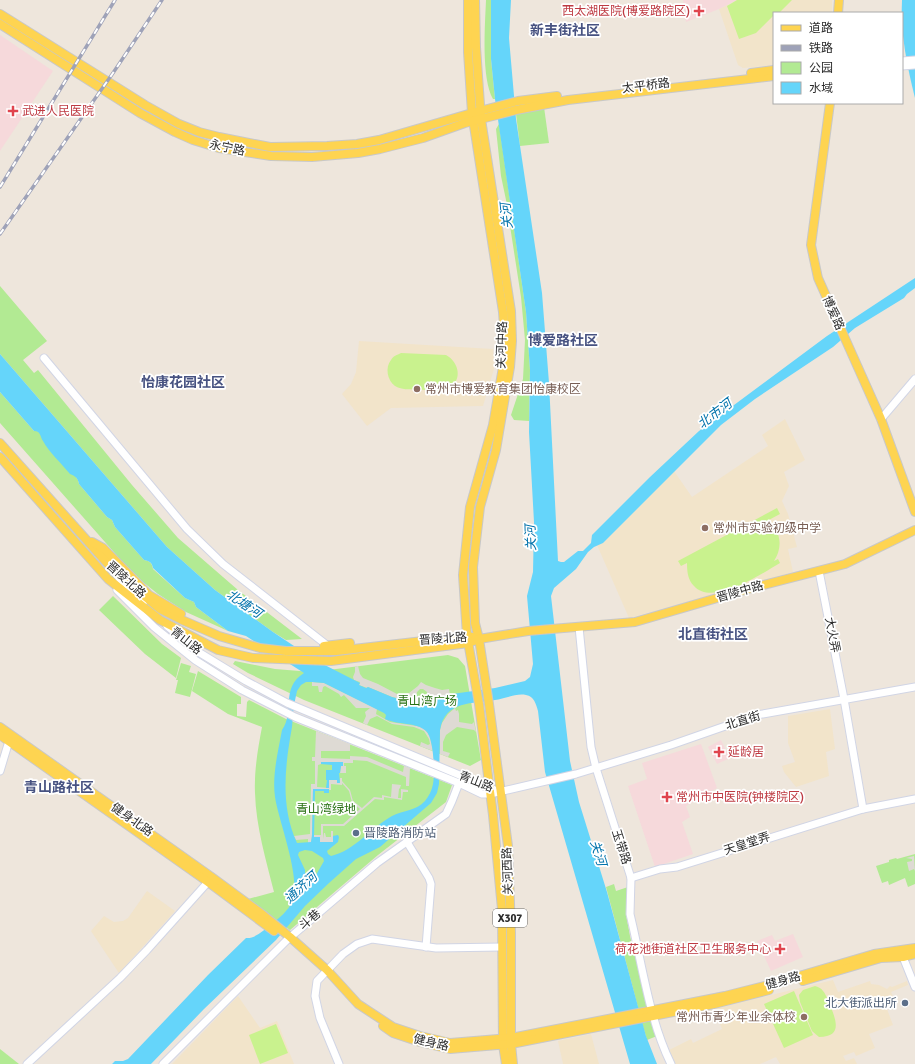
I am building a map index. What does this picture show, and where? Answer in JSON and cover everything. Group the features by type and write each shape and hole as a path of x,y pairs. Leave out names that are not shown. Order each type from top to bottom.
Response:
{"main road":[{"name":"关河中路","path":"468,0 468,52 504,312 505,341 503,367 493,425 470,507 463,575 468,639 479,704"},
{"name":"关河中路","path":"475,0 477,116 511,311 512,341 510,367 496,450 480,507 473,567 475,623 479,639 489,704"},
{"path":"838,12 839,0"},
{"name":"永宁路","path":"0,14 145,105 179,124 199,132 219,137 270,147 310,147 350,144 379,140 477,116"},
{"name":"永宁路","path":"0,24 140,113 193,140 219,148 271,156 312,157 335,155 380,149 423,138 477,116"},
{"name":"太平桥路","path":"518,105 773,70"},
{"path":"477,116 518,105 773,76"},
{"name":"博爱路","path":"830,104 811,245 818,278 881,418 915,512"},
{"name":"晋陵北路","path":"0,442 108,564 137,590 160,609 220,636 260,648 286,651 305,648 336,651 428,640 479,639"},
{"name":"晋陵北路","path":"0,457 108,579 160,620 218,650 254,658 331,661 468,639"},
{"name":"晋陵中路","path":"479,639 528,631 635,622 748,589 845,564 915,530"},
{"path":"84,537 103,548 150,595 180,614 219,632 252,641 305,648 408,637 428,640"},
{"name":"关河西路","path":"479,704 490,791 502,909 502,947 507,1041 513,1064"},
{"name":"关河西路","path":"489,704 508,846 511,933 506,1064"},
{"name":"健身北路","path":"0,727 213,878 260,917"},
{"name":"健身北路","path":"0,735 260,917"},
{"name":"健身路","path":"260,917 288,939 325,972 358,1010 393,1033 420,1042 450,1049 507,1041 756,994 881,958 903,957 915,954"},
{"name":"健身路","path":"652,1014 772,984 874,954 915,948"}],"street":[{"path":"903,63 915,60"},
{"path":"903,63 915,65"},
{"path":"44,358 187,529 223,564 328,646"},
{"path":"881,418 915,379"},
{"name":"青山路","path":"108,564 122,581 160,620 200,653 246,681 287,703 431,768 490,791 500,792"},
{"name":"大火弄","path":"820,571 844,699"},
{"name":"青山路","path":"108,579 154,627 195,660 242,690 295,717 431,768"},
{"name":"玉带路","path":"579,627 591,747 596,768 631,878 630,914 652,1014 664,1050 671,1064"},
{"name":"北直街","path":"500,792 576,774 671,745 757,715 915,687"},
{"path":"844,699 863,809"},
{"path":"0,771 9,741"},
{"name":"青山路","path":"445,774 459,783 482,794 490,791"},
{"name":"斗巷","path":"163,1064 288,939 377,863 446,814 459,783"},
{"name":"天皇堂弄","path":"631,878 660,869 677,867 863,809 915,800"},
{"path":"407,842 429,878 431,884 426,947"},
{"path":"27,1064 120,978 208,882"},
{"path":"339,1064 320,1018 315,996 317,981 343,954 357,944 372,940 436,948 502,947"},
{"path":"903,957 915,987"}],"shaded area":[{"name":"西太湖医院(博爱路院区)","path":"683,0 737,0 686,22"},
{"path":"737,0 832,0 832,12 773,12 773,65 743,68 738,65 719,9"},
{"name":"武进人民医院","path":"0,35 53,71 0,151"},
{"name":"常州市博爱教育集团怡康校区","path":"359,341 493,349 494,369 483,406 391,408 367,426 342,394 351,384 356,372"},
{"name":"常州市实验初级中学","path":"785,419 805,460 784,472 789,486 782,501 788,514 797,547 788,549 793,572 629,618 597,545 603,543 674,471 692,497 768,446 762,435"},
{"path":"358,666 360,674 363,678 397,694 401,695 409,693 421,682 442,690 449,689 450,695 415,702 392,697 359,685 360,682 354,680 353,677 355,667","holes":["420,689 427,692 427,698 417,699 417,692"]},
{"path":"312,682 324,683 377,709 376,714 390,722 423,728 430,737 433,751 420,746 421,742 428,745 430,744 424,731 414,727 392,724 377,716 370,719 367,725 363,723 366,716 365,712 370,708 356,708 344,695 341,697 339,694 325,686 323,687 322,692 319,692 318,686 312,686"},
{"path":"455,708 456,711 458,710 459,722 472,724 474,722 476,732 474,730 457,727 446,735 443,742 443,751 450,753 448,757 440,754 440,730 442,723 448,714"},
{"path":"830,709 835,749 826,752 829,776 796,787 784,772 782,766 795,762 788,743 788,716"},
{"path":"316,731 350,744 350,751 321,751 321,758 350,759 350,756 367,757 403,772 404,766 410,768 409,786 406,786 406,777 367,761 353,760 353,763 344,763 344,766 346,766 346,773 340,773 341,766 321,762 321,764 318,765 317,787 329,788 329,780 337,780 340,783 340,778 342,778 342,781 350,790 353,801 362,808 374,797 382,798 382,795 391,797 392,784 401,785 398,798 401,798 401,789 408,790 408,792 403,792 402,800 384,797 384,800 375,799 344,826 323,826 323,839 324,833 326,837 331,837 331,831 333,831 333,842 320,842 320,837 312,837 311,843 308,843 308,839 296,840 294,836 310,834 311,784 315,784 315,761 312,761 312,757 315,757","holes":["342,783 349,791 352,802 360,809 343,824 321,824 321,835 312,835 313,789 331,790 331,784 342,785"]},
{"name":"延龄居","path":"721,740 730,758 717,764 708,747"},
{"name":"常州市中医院(钟楼院区)","path":"701,744 717,788 686,806 690,817 682,822 693,854 655,867 628,786 647,779 642,763"},
{"path":"914,856 915,871 914,869 909,871 907,862 912,861 912,859 906,858"},
{"path":"147,891 175,911 119,973 91,931 104,916 114,922 123,921 128,918"},
{"name":"荷花池街道社区卫生服务中心","path":"793,934 803,957 771,971 757,941 772,935 775,941"},
{"name":"常州市青少年业余体校","path":"833,980 838,992 870,981 871,984 879,985 887,989 890,986 892,987 907,981 908,985 891,992 896,1005 887,1009 893,1025 869,1034 875,1048 856,1056 854,1052 843,1056 846,1061 854,1058 857,1064 780,1064 776,1057 760,1064 673,1064 667,1051 691,1039 693,1043 722,1029 714,1009"},
{"path":"238,996 260,1028 277,1021 294,1064 172,1064"},
{"path":"591,1034 599,1064 563,1064 558,1041"}],"green space":[{"path":"486,0 491,0 491,59 495,99 493,99 489,90 485,65"},
{"path":"737,0 792,0 780,12 773,12 773,16 756,33 739,39 727,6"},
{"path":"544,107 549,143 520,146 516,114"},
{"path":"499,124 526,312 530,370 529,421 514,420 511,415 523,379 525,340 521,297 501,176 496,129"},
{"path":"0,286 47,341 23,360 34,373 38,370 132,485 178,538 238,590 302,639 286,640 273,632 215,590 167,547 0,354"},
{"path":"401,353 446,355 450,358 456,366 458,376 453,385 449,388 449,393 426,392 426,390 398,388 395,386 390,380 388,366 395,356"},
{"path":"0,392 34,431 40,433 75,476 79,484 107,517 112,520 115,527 144,560 148,561 152,565 153,569 185,598 194,602 196,607 228,631 186,612 158,594 143,582 120,559 0,423"},
{"path":"777,508 780,514 765,522 771,525 778,534 780,545 774,561 778,559 780,563 749,581 725,591 713,593 702,591 694,586 688,576 687,563 681,566 678,561"},
{"path":"113,596 162,644 181,658 176,678 145,654 99,610"},
{"name":"青山湾广场","path":"448,655 458,658 465,666 481,760 470,766 304,700 248,673 233,664 235,661 275,669 312,672"},
{"path":"181,663 191,666 189,672 196,674 190,697 175,693 178,680 176,680"},
{"name":"青山湾绿地","path":"198,671 241,697 241,704 237,704 237,716 246,717 247,702 249,700 286,719 452,785 446,802 378,855 290,930 248,899 274,892 262,843 256,806 256,768 262,727 228,714 192,691"},
{"path":"915,854 915,884 908,887 905,878 889,885 888,881 882,883 876,866 889,862 889,860"},
{"path":"614,884 616,891 628,887 626,914 648,1008 639,1011 606,887"},
{"path":"815,986 821,989 825,994 835,1022 835,1031 827,1036 819,1037 812,1031 800,1002 799,995 803,990"},
{"path":"794,991 813,1035 784,1048 764,1004"},
{"path":"650,1021 653,1024 657,1036 647,1040 642,1023"},
{"path":"276,1024 288,1053 260,1064 249,1035"},
{"path":"0,1049 19,1064 0,1064"}],"water":[{"name":"通济河","path":"491,0 511,0 509,38 516,119 542,293 549,383 558,561 564,562 578,551 583,551 591,543 592,535 699,431 827,336 915,278 915,288 904,298 855,328 833,347 755,399 721,425 603,543 594,547 588,552 576,569 554,588 551,596 570,761 579,802 607,892 646,1036 657,1064 630,1064 545,772 538,711 531,697 514,695 461,705 448,713 443,720 440,730 439,784 437,793 431,803 380,847 356,859 329,883 305,906 276,940 204,1009 151,1064 112,1064 115,1061 123,1061 128,1059 208,975 246,938 256,936 275,922 292,902 294,880 292,866 277,808 274,780 282,730 288,716 290,693 292,686 304,673 246,636 228,631 196,607 194,602 185,598 153,568 150,562 144,560 115,527 112,520 107,517 79,484 78,480 70,474 52,454 39,433 34,431 0,392 0,354 167,547 215,590 315,660 360,683 359,685 407,701 423,701 452,694 495,688 525,681 530,677 533,664 527,596 533,572 534,522 529,432 530,370 526,312 495,99 491,59","holes":["306,682 324,683 384,713 386,715 385,719 422,728 429,735 431,741 434,765 433,784 425,801 414,809 392,816 355,844 331,856 327,851 338,842 338,835 333,836 333,842 320,842 320,837 314,837 315,791 324,791 324,793 329,793 329,789 313,789 311,842 297,843 288,815 286,800 287,756 297,691 301,685","305,850 312,851 323,858 324,861 316,875 305,873 298,855 299,852"]},
{"path":"902,0 915,0 915,98 905,49"},
{"path":"321,762 343,762 343,766 341,766 339,773 340,783 337,783 337,780 329,780 329,788 326,788 326,770 332,770 332,765 321,764"}],"railway":[{"path":"0,187 115,0"},
{"path":"0,234 113,73 162,0"}],"place":[{"name":"西太湖医院(博爱路院区)","path":"699,11"},
{"name":"武进人民医院","path":"13,111"},
{"name":"常州市博爱教育集团怡康校区","path":"417,389"},
{"name":"常州市实验初级中学","path":"705,528"},
{"name":"延龄居","path":"719,752"},
{"name":"常州市中医院(钟楼院区)","path":"667,797"},
{"name":"晋陵路消防站","path":"356,833"},
{"name":"荷花池街道社区卫生服务中心","path":"780,949"},
{"name":"北大街派出所","path":"905,1003"},
{"name":"常州市青少年业余体校","path":"804,1017"}],"district":[{"name":"新丰街社区","path":"565,30"},
{"name":"博爱路社区","path":"563,340"},
{"name":"怡康花园社区","path":"183,382"},
{"name":"北直街社区","path":"713,634"},
{"name":"青山路社区","path":"59,787"}],"water label":[{"name":"关河","path":"507,216"},
{"name":"北市河","path":"715,414"},
{"name":"关河","path":"531,538"},
{"name":"北塘河","path":"244,604"},
{"name":"关河","path":"598,853"}]}
